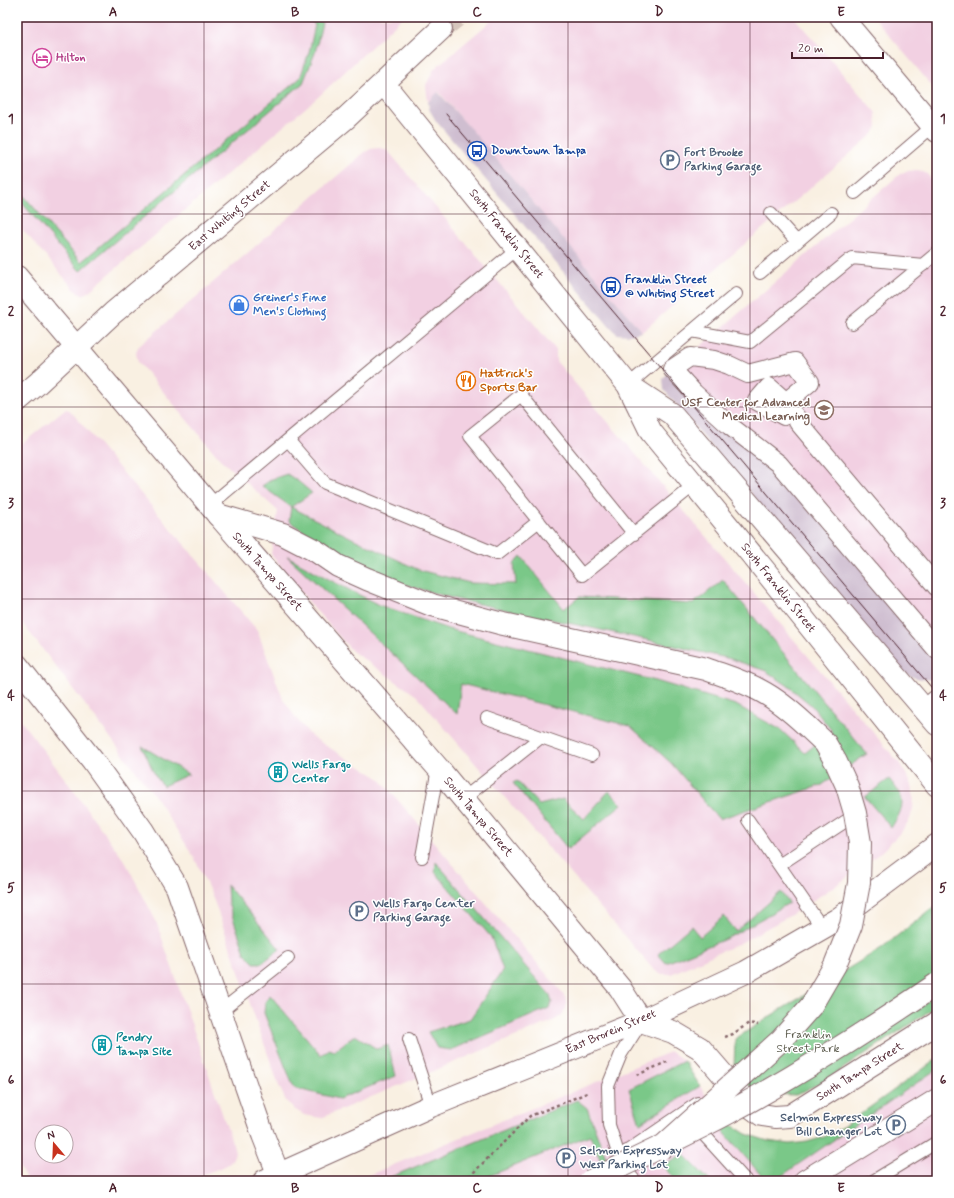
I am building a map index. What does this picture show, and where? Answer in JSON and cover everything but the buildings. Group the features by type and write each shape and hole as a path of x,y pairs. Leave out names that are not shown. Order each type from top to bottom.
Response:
{"main road":[{"path":"841,17 935,128"},
{"name":"East Whiting Street","path":"17,400 37,384 76,346 119,308 346,118 441,29"},
{"name":"South Franklin Street","path":"383,83 628,385 651,432 937,785"},
{"name":"South Tampa Street","path":"17,277 214,510 438,768 620,988 641,1021 673,1032 700,1048 751,1107 762,1115 775,1117 790,1116 937,1023"},
{"name":"South Franklin Street","path":"628,385 672,414 933,712"},
{"path":"214,510 284,534 367,580 432,605 499,623 706,669 735,679 761,691 786,707 825,743 847,786 855,813 860,843 859,882 851,925 835,965 811,1006 781,1040 660,1149"},
{"path":"17,665 93,761 139,824 177,887 263,1135 275,1179"},
{"name":"East Brorein Street","path":"275,1179 431,1106 641,1021 746,972 838,920 937,845"},
{"path":"590,1181 660,1149 730,1112 804,1070 873,1027 937,984"},
{"path":"805,1181 937,1100"}],"street":[{"path":"937,587 798,422 799,421 790,410 784,416 757,401 769,387 786,402 810,382 795,362 748,374 714,360 690,357 672,368 694,393 730,426 779,464 937,650"}],"lane":[{"path":"855,193 935,128"},
{"path":"771,213 797,242"},
{"path":"760,273 831,213"},
{"path":"214,510 288,440 518,248"},
{"path":"852,323 937,253"},
{"path":"692,331 750,342 852,258 923,265"},
{"path":"628,385 736,294"},
{"path":"634,534 521,395 470,436 582,575 634,534 694,485"},
{"path":"288,440 325,484 497,554 538,520"},
{"path":"486,718 592,756"},
{"path":"463,799 541,737"},
{"path":"422,857 438,768"},
{"path":"779,865 862,810"},
{"path":"748,820 823,929"},
{"path":"221,1011 288,958"},
{"path":"635,1181 629,1174 620,1156 609,1125 608,1086 621,1054 641,1021"},
{"path":"409,1039 431,1106"},
{"path":"620,1156 729,1082"},
{"path":"683,1113 746,1181"},
{"path":"873,1181 937,1142"}],"path":[{"path":"733,1034 749,1023"},
{"path":"630,1078 672,1060"},
{"path":"465,1181 530,1116 573,1098"}],"shaded area":[{"path":"17,17 403,17 317,98 87,293 82,295 74,289 17,223"},
{"name":"Fort Brooke Parking Garage","path":"496,17 794,17 876,113 877,127 873,134 642,332 439,92 428,102 426,85 434,69"},
{"path":"874,17 937,17 937,92"},
{"path":"438,92 477,136 642,332 629,335 617,334 609,326 436,121 429,109 428,102"},
{"path":"371,149 385,149 389,152 556,350 556,361 900,764 910,781 914,797 910,819 902,831 880,853 841,882 791,915 740,943 671,974 660,974 653,969 417,696 352,651 313,607 271,554 278,511 220,459 138,362 136,353 138,347 365,152"},
{"name":"USF Center for Advanced Medical Learning","path":"919,170 927,174 937,186 937,650 730,426 680,364 900,174 908,171"},
{"path":"668,372 779,464 937,650 937,678 931,680 915,678 900,671 664,390 663,379"},
{"name":"Wells Fargo Center","path":"65,409 69,410 73,414 257,630 283,699 296,718 312,737 379,778 560,990 566,999 566,1008 562,1015 555,1020 321,1118 304,1115 294,1109 286,1101 279,1086 213,898 194,857 155,796 17,616 17,448"},
{"name":"Pendry Tampa Site","path":"17,716 126,863 156,921 235,1153 231,1162 225,1166 186,1181 27,1181 17,1163"},
{"path":"670,1052 684,1061 714,1108 729,1123 746,1134 768,1141 790,1144 807,1142 824,1137 844,1126 937,1059 937,1181 354,1181"}],"green space":[{"path":"308,17 317,17 322,23 315,53 303,83 80,271 17,197 17,188 81,262 300,78 309,52 315,25"},
{"path":"287,474 312,493 291,507 262,486 272,479"},
{"path":"291,507 419,570 470,583 516,584 514,564 521,556 564,609 579,597 693,604 723,580 867,754 822,785 719,819 671,763 630,726 461,684 457,714 287,556 379,605 448,629 656,681 736,705 781,730 805,753 832,731 811,705 787,685 766,671 731,659 455,599 400,583 317,541 289,521"},
{"path":"142,746 189,774 163,786 155,775"},
{"path":"889,779 899,792 902,802 899,813 891,828 865,797"},
{"path":"517,781 539,805 563,799 584,819 609,791 622,804 568,849 513,783"},
{"path":"436,862 550,995 552,1002 549,1008 451,1050 437,1048 428,1032 470,1019 503,970 491,937 435,872"},
{"path":"227,885 280,949 262,963 254,963 245,953 228,903"},
{"path":"781,892 789,903 728,938 666,963 658,954 691,926 700,937 724,916 736,931"},
{"name":"Franklin Street Park","path":"937,905 937,1006 826,1080 796,1095 771,1094 746,1085 734,1068 735,1039 880,949"},
{"path":"270,995 321,1055 329,1049 334,1051 355,1035 377,1049 388,1045 396,1076 339,1099 294,1088 264,1013 265,1002"},
{"path":"937,1059 937,1069 774,1181 766,1181 722,1130 732,1125 746,1134 768,1141 790,1144 807,1142 824,1137 844,1126"},
{"path":"684,1061 700,1086 640,1123 629,1089"},
{"path":"577,1100 587,1108 615,1181 609,1181 590,1135 477,1181 381,1181"},
{"path":"683,1154 710,1181 677,1181 662,1166"}],"tunnel":[{"path":"441,29 456,17"}],"tram line":[{"path":"446,114 937,694"}],"place":[{"name":"Hilton","path":"42,58"},
{"name":"Downtown Tampa","path":"477,151"},
{"name":"Fort Brooke Parking Garage","path":"670,160"},
{"name":"Franklin Street @ Whiting Street","path":"611,287"},
{"name":"Greiner's Fine Men's Clothing","path":"239,305"},
{"name":"Hattrick's Sports Bar","path":"466,381"},
{"name":"USF Center for Advanced Medical Learning","path":"824,410"},
{"name":"Wells Fargo Center","path":"278,772"},
{"name":"Wells Fargo Center Parking Garage","path":"359,911"},
{"name":"Pendry Tampa Site","path":"102,1045"},
{"name":"Selmon Expressway Bill Changer Lot","path":"896,1125"},
{"name":"Selmon Expressway West Parking Lot","path":"566,1158"}]}
